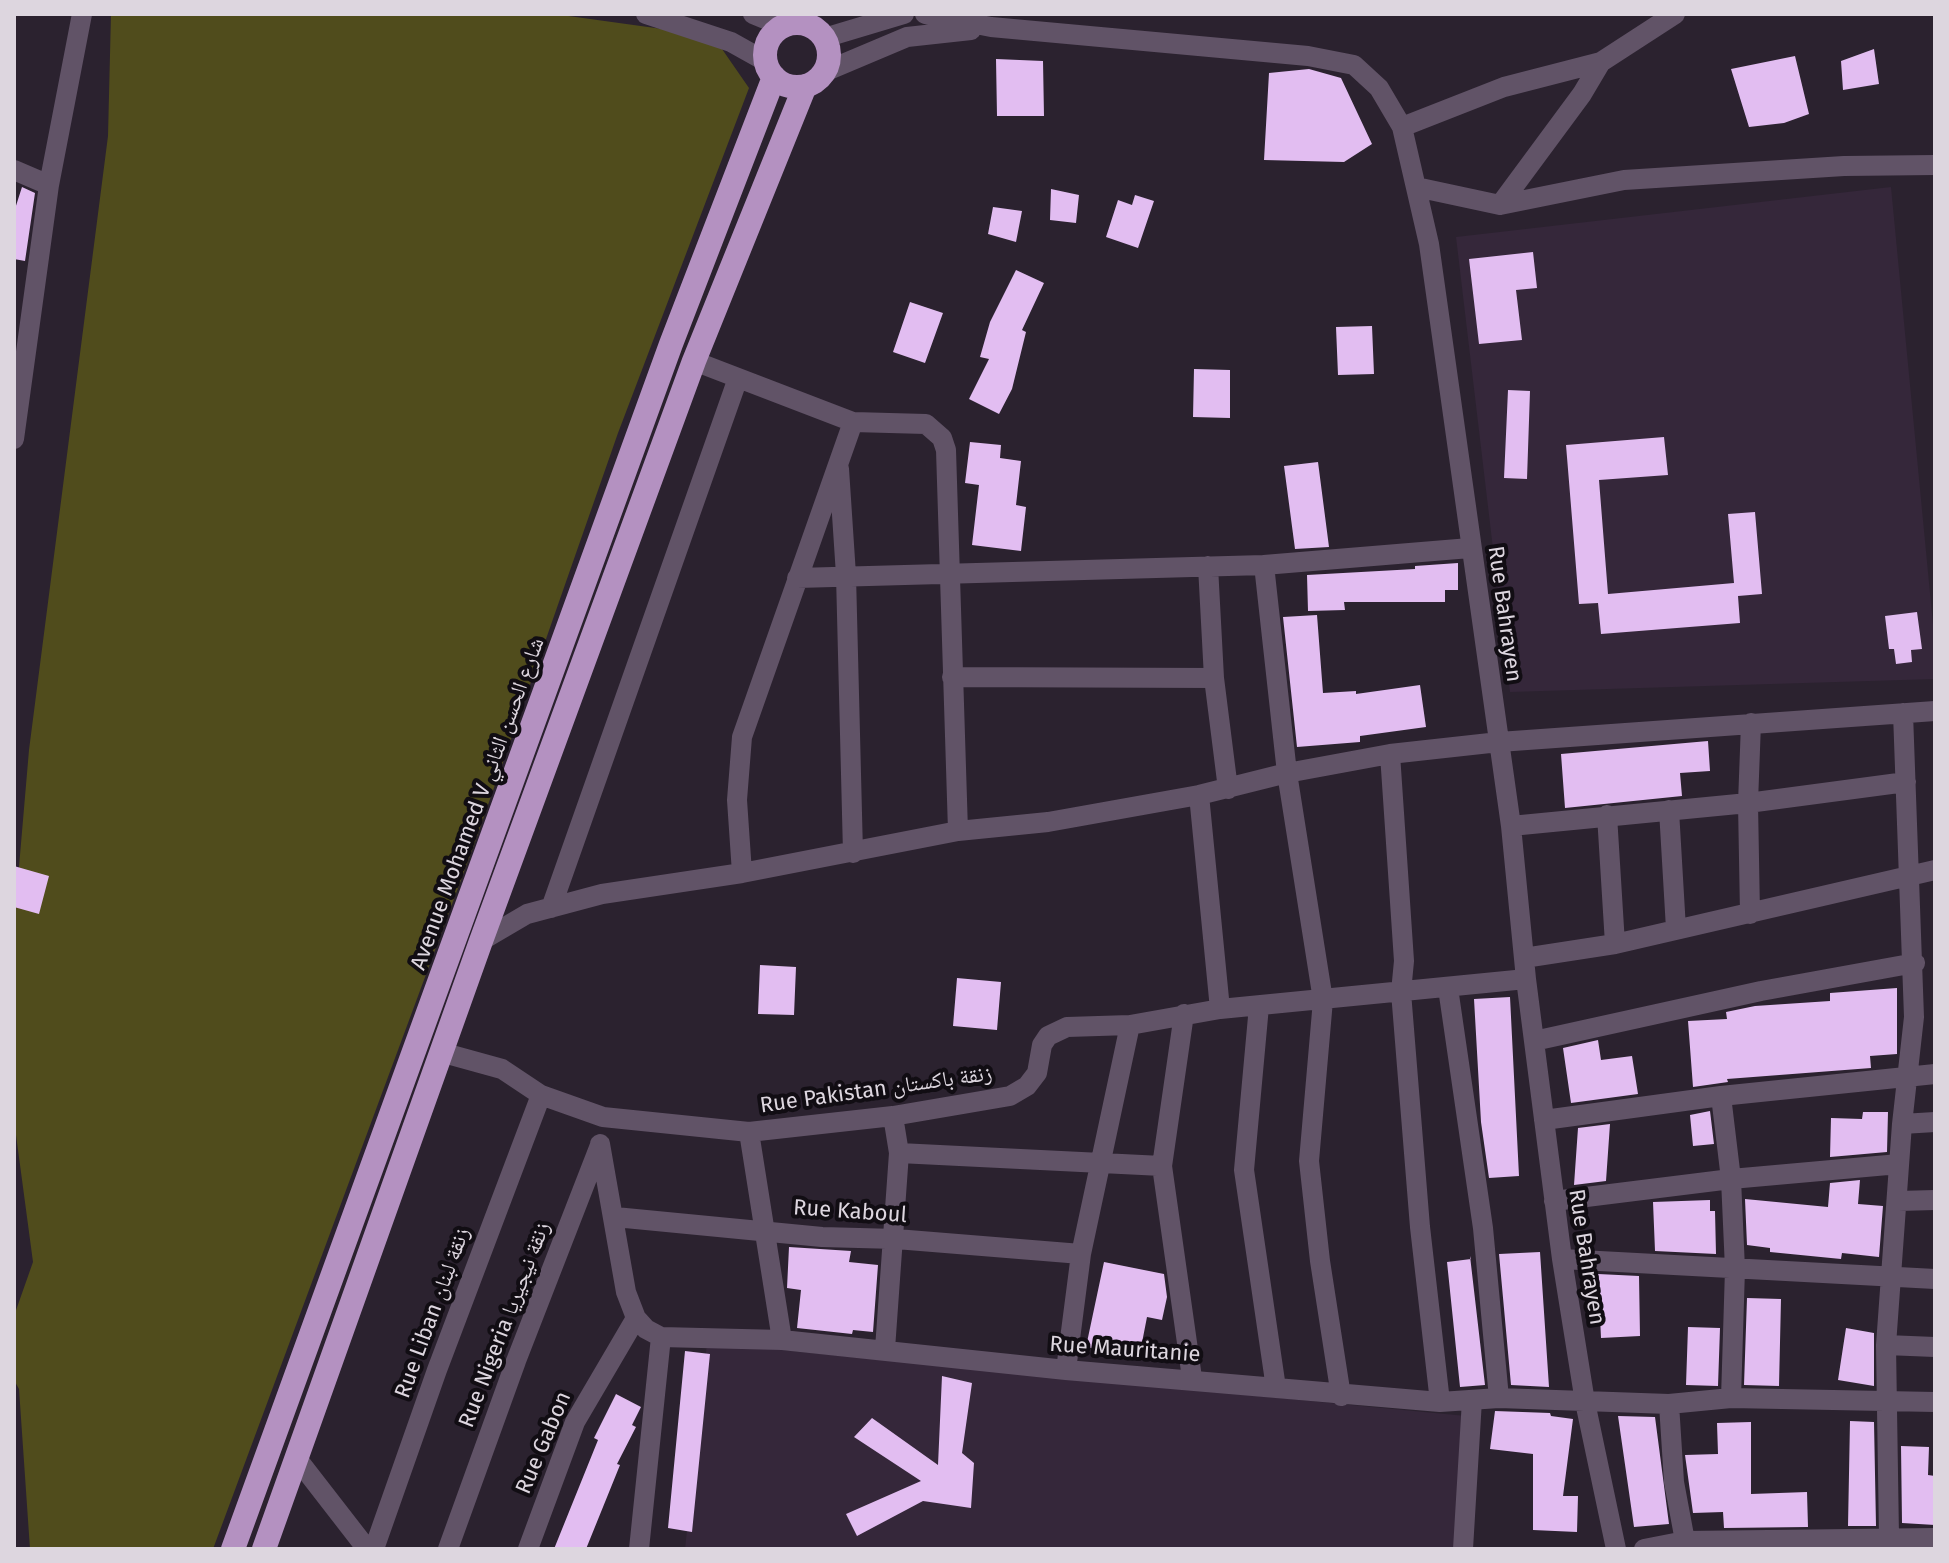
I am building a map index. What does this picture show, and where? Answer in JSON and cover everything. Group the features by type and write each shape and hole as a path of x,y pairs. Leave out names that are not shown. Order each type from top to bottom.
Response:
{"highway":[{"path":"264,1549 444,1053 481,941 694,361 814,79 828,59 824,38 830,14"},
{"path":"814,79 788,86 770,69 768,41 788,21 809,25 824,38"},
{"name":"Avenue Mohamed V شارع الحسن الثاني","path":"233,1549 770,69"}],"street":[{"path":"14,439 49,185 82,14"},
{"path":"646,14 731,42 770,69"},
{"path":"753,14 788,21"},
{"path":"824,38 904,14"},
{"name":"Rue Bahrayen","path":"925,14 991,27 1308,56 1354,65 1379,88 1402,127 1429,244 1511,826 1525,968 1562,1259 1585,1402 1616,1549"},
{"path":"1402,127 1504,87 1601,62 1675,14"},
{"name":"Rue Bahrayen","path":"814,79 907,37 991,27"},
{"path":"1500,205 1582,94 1601,62"},
{"path":"1416,187 1500,205 1624,180 1844,166 1935,165"},
{"path":"14,170 49,185"},
{"path":"694,361 853,422 926,424 942,438 946,450 958,831"},
{"path":"551,908 738,378"},
{"path":"742,873 737,800 742,737 853,422"},
{"path":"838,461 846,575 853,853"},
{"path":"797,578 1264,565 1470,548"},
{"path":"1264,565 1287,773 1323,1000 1309,1161 1318,1248 1341,1396"},
{"path":"1208,566 1214,678 1228,789"},
{"path":"952,677 1214,678"},
{"path":"481,941 527,914 602,894 742,873 958,831 1048,822 1199,795 1287,773 1390,754 1499,742 1935,711"},
{"path":"1889,1537 1886,1345 1902,1124 1913,1032 1915,963 1908,876 1903,713"},
{"path":"1750,914 1748,803 1751,723"},
{"path":"1390,754 1404,961 1401,992 1420,1227 1440,1402"},
{"path":"1511,826 1748,803 1906,782"},
{"path":"1199,795 1220,1009"},
{"path":"1669,810 1676,929"},
{"path":"1607,815 1615,944"},
{"name":"Rue Pakistan زنقة باكستان","path":"444,1053 502,1069 541,1095 603,1117 749,1132 893,1116 1010,1096 1027,1086 1037,1073 1042,1045 1054,1031 1067,1027 1130,1025 1220,1009 1448,988 1676,929 1935,870"},
{"path":"1534,1041 1761,991 1915,963"},
{"path":"1448,988 1483,1228 1499,1398"},
{"path":"1259,1006 1244,1170 1276,1388"},
{"path":"1184,1014 1162,1166 1192,1378"},
{"path":"1066,1370 1081,1254 1130,1025"},
{"path":"1544,1120 1721,1096 1935,1074"},
{"name":"Rue Liban زنقة لبنان","path":"374,1549 437,1370 541,1095"},
{"path":"1721,1096 1731,1179 1735,1269 1731,1398"},
{"path":"885,1349 896,1239 899,1153 893,1116"},
{"name":"Rue Nigeria زنقة نيجيريا","path":"448,1549 600,1144 603,1117"},
{"path":"1902,1124 1935,1122"},
{"path":"749,1132 761,1228 782,1340"},
{"path":"600,1144 626,1292 636,1318 646,1329 661,1337 639,1549"},
{"path":"899,1153 1162,1166"},
{"path":"1554,1201 1731,1179 1899,1164"},
{"path":"1898,1201 1935,1200"},
{"name":"Rue Kaboul","path":"615,1217 761,1228 822,1237 896,1239 1081,1254"},
{"path":"1562,1259 1935,1279"},
{"name":"Rue Gabon","path":"528,1549 575,1422 636,1318"},
{"name":"Rue Mauritanie","path":"661,1337 782,1340 1066,1370 1192,1378 1341,1396 1440,1402 1499,1398 1669,1404 1731,1398 1935,1402"},
{"path":"1886,1345 1935,1347"},
{"path":"1463,1549 1472,1400"},
{"path":"1669,1404 1674,1482 1685,1541"},
{"path":"298,1460 367,1549"},
{"path":"1644,1549 1685,1541 1935,1538"}],"shaded area":[{"path":"111,14 554,14 713,36 749,88 618,433 474,845 213,1549 30,1549 19,1389 14,1380 14,1316 33,1262 14,1120 14,925 29,750 108,136"},
{"path":"1891,187 1935,645 1935,679 1510,692 1456,237"},
{"path":"707,1343 1466,1416 1455,1549 685,1549"}],"building":[{"path":"1874,49 1879,84 1843,90 1841,61"},
{"path":"1795,56 1809,114 1784,123 1749,127 1731,69"},
{"path":"996,59 1043,61 1044,116 997,116"},
{"path":"1309,69 1341,78 1372,144 1344,162 1264,160 1269,73"},
{"path":"22,187 35,193 25,261 14,259 14,212"},
{"path":"1051,189 1079,195 1076,223 1050,220"},
{"path":"1135,195 1154,201 1138,248 1106,237 1118,200 1132,205"},
{"path":"993,207 1022,211 1016,242 988,234"},
{"path":"1533,252 1537,288 1516,290 1522,340 1479,344 1469,259"},
{"path":"1016,270 1044,283 1022,330 1026,332 1012,389 999,414 969,399 989,359 980,357 990,322"},
{"path":"910,302 943,313 925,363 893,352"},
{"path":"1372,326 1374,374 1338,375 1336,327"},
{"path":"1194,369 1230,370 1230,418 1193,417"},
{"path":"1508,390 1530,391 1527,479 1504,478"},
{"path":"1664,437 1668,475 1599,480 1608,594 1734,583 1728,514 1755,512 1762,594 1738,596 1740,623 1601,634 1598,603 1579,604 1566,445"},
{"path":"970,442 1001,445 1000,458 1021,461 1016,505 1026,507 1021,551 972,545 979,485 965,483"},
{"path":"1318,462 1329,547 1295,549 1284,466"},
{"path":"1458,563 1458,590 1445,590 1445,602 1344,602 1345,610 1308,611 1307,575 1415,569 1415,566"},
{"path":"1917,612 1922,649 1911,650 1912,662 1896,664 1894,649 1889,649 1885,616"},
{"path":"1317,615 1323,693 1356,691 1356,694 1420,685 1426,727 1360,736 1360,742 1297,747 1283,617"},
{"path":"1708,741 1710,771 1680,773 1682,796 1565,808 1561,754"},
{"path":"14,866 49,876 39,914 14,907"},
{"path":"760,965 796,967 794,1015 758,1014"},
{"path":"957,978 1001,982 997,1030 953,1026"},
{"path":"1897,988 1897,1054 1870,1056 1871,1068 1727,1079 1728,1082 1693,1087 1688,1021 1727,1019 1726,1012 1755,1006 1830,1001 1830,993"},
{"path":"1510,997 1519,1176 1489,1178 1481,1122 1474,999"},
{"path":"1598,1040 1601,1060 1632,1056 1638,1094 1571,1103 1563,1048"},
{"path":"1710,1111 1714,1144 1693,1146 1690,1115"},
{"path":"1863,1112 1888,1112 1887,1152 1830,1157 1831,1118 1862,1119"},
{"path":"1610,1124 1606,1181 1574,1185 1578,1128"},
{"path":"1860,1180 1858,1204 1883,1206 1879,1257 1842,1253 1841,1259 1770,1252 1770,1248 1747,1245 1745,1199 1828,1207 1830,1183"},
{"path":"1710,1200 1710,1211 1715,1211 1716,1254 1655,1251 1653,1202"},
{"path":"789,1247 851,1251 849,1262 878,1265 873,1332 853,1330 852,1334 797,1328 801,1290 787,1288"},
{"path":"1540,1252 1549,1387 1511,1385 1499,1254"},
{"path":"1470,1259 1485,1385 1460,1387 1447,1262"},
{"path":"1104,1262 1164,1274 1167,1297 1162,1320 1147,1317 1139,1358 1086,1347"},
{"path":"1598,1274 1639,1276 1640,1336 1601,1338"},
{"path":"1747,1298 1781,1299 1779,1386 1744,1385"},
{"path":"1688,1327 1720,1328 1718,1386 1686,1385"},
{"path":"1846,1328 1874,1333 1874,1386 1838,1380"},
{"path":"685,1351 710,1354 692,1532 668,1528"},
{"path":"942,1376 972,1383 962,1453 974,1463 971,1508 923,1501 857,1536 846,1514 921,1481 854,1437 872,1418 938,1465"},
{"path":"616,1394 641,1407 632,1425 636,1427 617,1464 620,1465 586,1549 554,1549 598,1440 594,1438"},
{"path":"1495,1411 1550,1413 1551,1416 1573,1419 1563,1496 1578,1496 1577,1532 1533,1530 1533,1454 1490,1449"},
{"path":"1618,1416 1655,1417 1669,1524 1634,1527"},
{"path":"1850,1421 1874,1422 1876,1526 1848,1526"},
{"path":"1751,1422 1751,1494 1807,1492 1808,1527 1724,1528 1723,1512 1693,1513 1685,1455 1718,1454 1717,1423"},
{"path":"1901,1446 1929,1447 1928,1475 1935,1476 1935,1525 1902,1523"}]}
